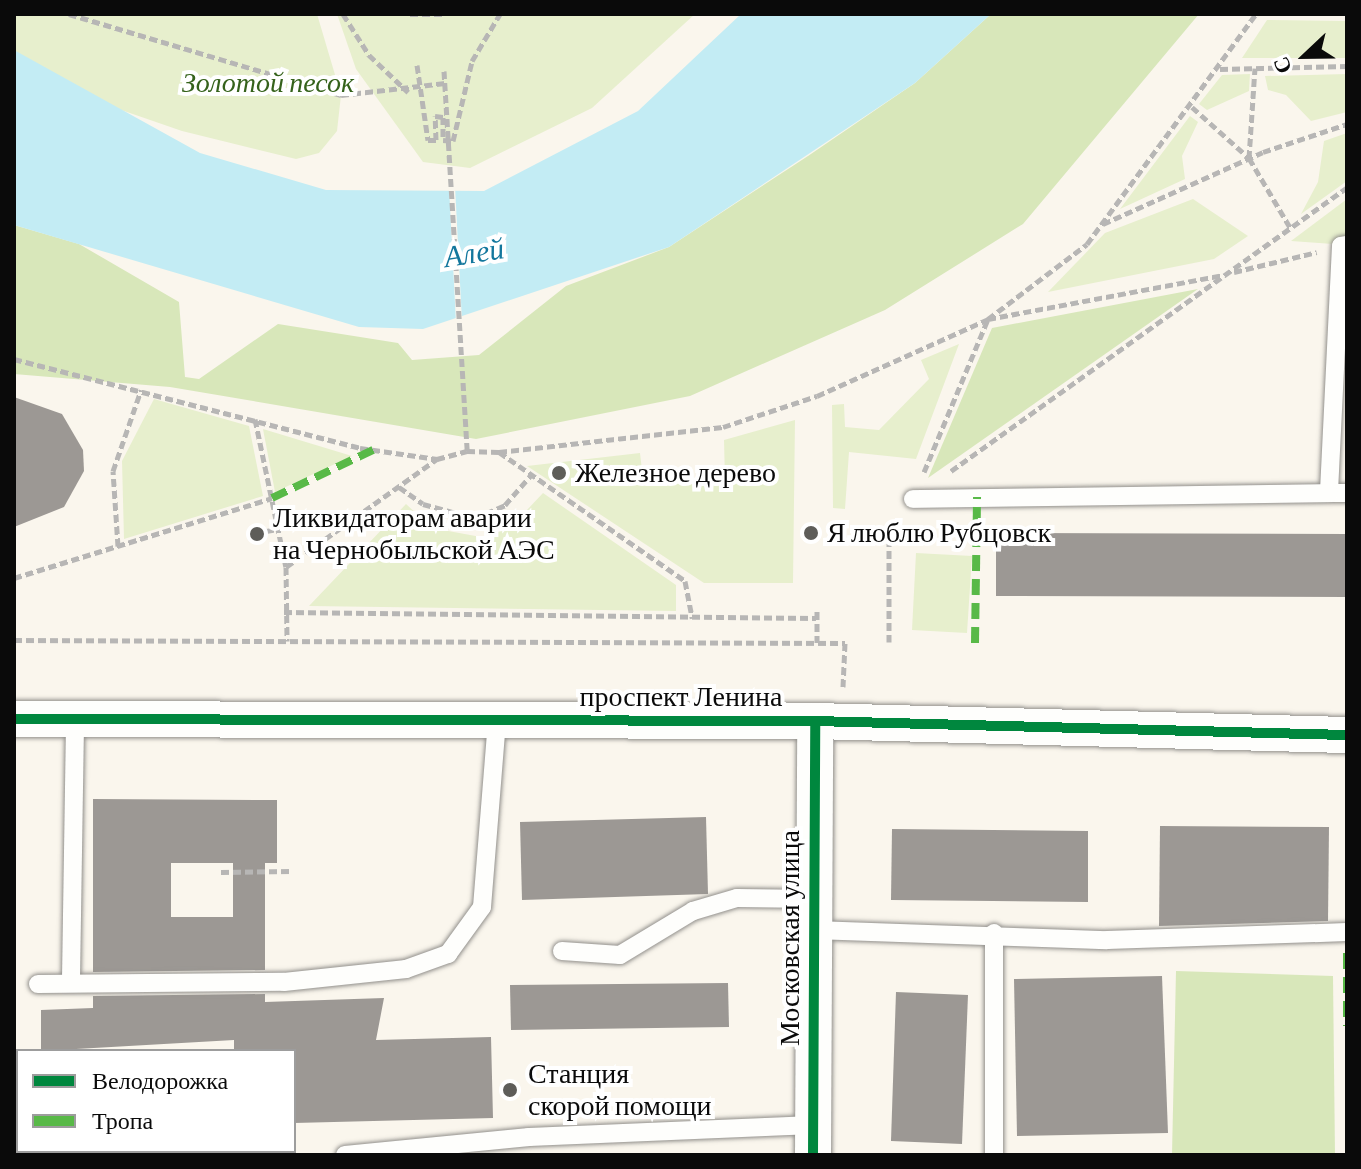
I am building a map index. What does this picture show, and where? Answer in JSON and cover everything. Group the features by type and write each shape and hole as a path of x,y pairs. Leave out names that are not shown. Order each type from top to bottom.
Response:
{"street":[{"name":"проспект Ленина","path":"14,719 828,721 1347,735"},
{"name":"Московская улица","path":"813,1140 814,914 828,721"}],"lane":[{"path":"913,499 1338,493 1344,246"},
{"path":"71,979 75,720"},
{"path":"38,984 71,979 284,982 406,969 448,954 482,907 497,720"},
{"path":"562,951 620,955 693,911 737,898 814,914 994,933 1107,940 1347,932"},
{"path":"994,933 994,1155"},
{"path":"345,1155 529,1137 813,1140"}],"path":[{"path":"69,14 341,95 408,92 445,83"},
{"path":"343,14 369,55 408,92"},
{"path":"410,14 445,14"},
{"path":"449,141 472,61 500,14"},
{"path":"889,642 889,539 913,499 988,319 1102,225 1192,107 1256,14"},
{"path":"417,65 424,88 428,140 436,140 435,116 443,117 443,140 449,141"},
{"path":"1219,70 1347,66"},
{"path":"1249,158 1255,68"},
{"path":"444,71 467,451"},
{"path":"1192,107 1249,158 1291,229"},
{"path":"1102,225 1249,158 1347,124"},
{"path":"913,499 1347,188"},
{"path":"286,567 437,459 467,451 499,452 723,427 817,396 988,319 1227,274 1344,246"},
{"path":"14,359 360,448 437,459"},
{"path":"118,546 113,471 141,390"},
{"path":"255,419 286,567 284,612 287,641"},
{"path":"499,452 685,581 692,618"},
{"path":"399,487 423,504 475,518 505,505 531,475"},
{"path":"14,578 272,498"},
{"path":"266,531 278,529"},
{"path":"817,608 817,643"},
{"path":"284,612 816,618"},
{"path":"14,640 845,643 828,721"},
{"path":"221,872 292,871"}],"green space":[{"name":"Золотой песок","path":"14,14 317,14 341,95 337,131 319,153 296,159 182,131 14,73"},
{"path":"337,14 695,14 592,108 470,168 423,162 356,69"},
{"path":"991,14 1199,14 1023,224 885,310 690,396 476,439 170,387 14,374 14,225 79,244 179,302 185,377 199,379 278,324 398,343 412,360 479,355 566,286 669,247 808,156 915,83"},
{"path":"1267,20 1347,21 1347,58 1242,58"},
{"path":"1250,74 1249,91 1207,110 1199,104 1222,75"},
{"path":"1347,74 1347,112 1311,121 1286,95 1268,90 1265,76"},
{"path":"1190,116 1198,122 1182,156 1185,179 1120,209"},
{"path":"1347,133 1347,181 1301,214 1318,182 1324,141"},
{"path":"1193,199 1248,236 1214,259 1048,292 1105,233"},
{"path":"1347,199 1347,245 1291,241"},
{"path":"1198,289 928,478 992,328"},
{"path":"959,344 916,459 849,452 845,509 833,508 832,405 844,404 845,427 879,430 929,379 921,360"},
{"path":"154,399 249,426 263,496 124,539 122,461"},
{"path":"795,420 793,583 704,583 527,466 640,453 643,479 725,481 724,440"},
{"path":"263,429 352,456 275,492"},
{"path":"543,493 676,585 676,611 309,606 406,504 432,528 481,537 509,529"},
{"path":"916,553 972,556 967,633 912,630"},
{"path":"1176,971 1333,976 1335,1155 1172,1155"}],"water":[{"name":"Алей","path":"741,14 991,14 915,83 669,247 423,329 359,327 14,225 14,50 200,153 326,190 484,191 638,111"}],"pier":[{"path":"449,186 455,186 462,321 456,323"}],"building":[{"path":"14,397 62,414 83,450 84,471 64,507 14,527"},
{"path":"996,533 1347,534 1347,597 996,596"},
{"path":"93,799 277,800 277,863 265,863 265,970 93,972","holes":["171,863 233,863 233,917 171,917"]},
{"path":"706,817 708,894 522,900 520,822"},
{"path":"1160,826 1329,827 1328,921 1159,926"},
{"path":"892,829 1088,831 1088,902 891,900"},
{"path":"1162,976 1168,1133 1017,1136 1014,979"},
{"path":"728,983 729,1027 511,1030 510,985"},
{"path":"896,992 968,995 962,1144 891,1141"},
{"path":"265,994 265,1002 384,998 376,1040 491,1037 493,1118 296,1123 296,1049 234,1049 234,1040 41,1049 41,1010 93,1008 93,996"}],"marked path":[{"path":"272,498 373,450"},
{"path":"975,643 977,497"},
{"path":"1347,953 1347,1026"}],"cycle path":[{"path":"14,719 815,721 1347,735"},
{"path":"813,1155 815,721"}],"place":[{"name":"Железное дерево","path":"559,473"},
{"name":"Я люблю Рубцовск","path":"811,533"},
{"name":"Ликвидаторам аварии на Чернобыльской АЭС","path":"257,534"},
{"name":"Станция скорой помощи","path":"510,1090"}]}
